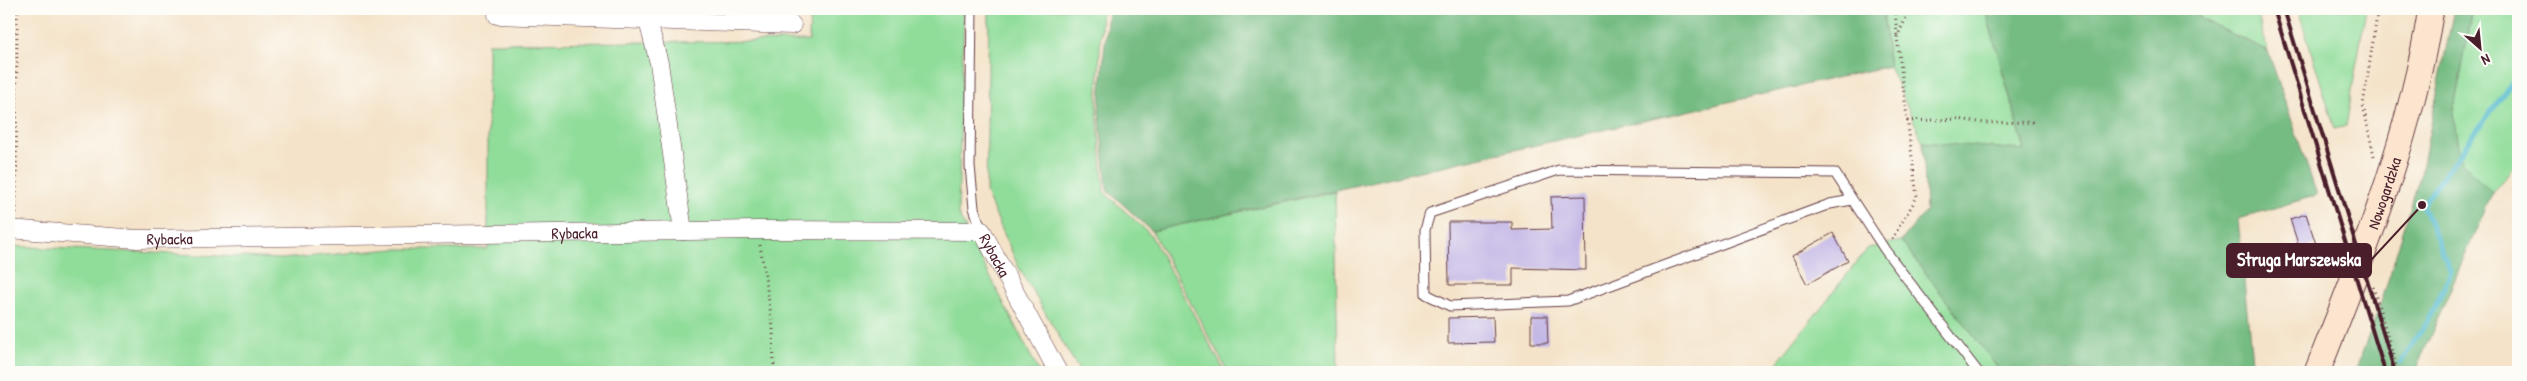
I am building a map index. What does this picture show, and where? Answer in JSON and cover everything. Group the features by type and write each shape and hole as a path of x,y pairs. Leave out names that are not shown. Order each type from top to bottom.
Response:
{"street":[{"name":"Nowogardzka","path":"2317,372 2363,257 2400,149 2423,60 2431,9"},
{"path":"497,15 646,14 792,25"},
{"path":"646,14 659,63 683,231"},
{"name":"Rybacka","path":"13,229 137,239 758,230 961,229 982,231 1058,372"}],"lane":[{"path":"972,9 970,166 974,208 982,231"},
{"path":"1852,200 1830,204 1568,301 1450,306 1426,294 1425,230 1430,213 1559,170 1835,173 1885,250 1978,372"}],"path":[{"path":"13,229 17,9"},
{"path":"1885,250 1917,197 1897,37 1896,9"},
{"path":"1897,37 1910,9"},
{"path":"2376,161 2363,106 2378,9"},
{"path":"1907,121 1958,119 1985,122 2034,122"},
{"path":"758,230 773,327 774,372"},
{"path":"2363,257 2398,372"}],"green space":[{"path":"810,9 964,9 958,214 1039,372 9,372 9,246 281,259 394,249 488,249 488,43 809,41"},
{"path":"989,9 1102,9 1097,111 1104,192 1150,234 1225,372 1080,372 1019,268 986,193"},
{"path":"1108,9 1883,9 1889,66 1152,231 1107,190 1099,111"},
{"path":"1883,9 1985,9 2025,151 1923,142 1889,66"},
{"path":"1985,9 2194,9 2201,19 2268,51 2317,195 2238,219 2253,372 2001,372 1901,241 1926,211 1923,142 2025,150"},
{"path":"2194,9 2256,9 2268,51 2201,19"},
{"path":"2298,9 2366,9 2346,126 2335,129"},
{"path":"2454,9 2473,9 2453,114 2460,160 2492,193 2415,372 2355,372 2384,294 2422,169"},
{"path":"2473,9 2518,9 2518,161 2492,193 2460,161 2453,114"},
{"path":"1335,191 1338,372 1228,372 1152,231"},
{"path":"1901,241 2001,372 1770,372 1868,248"}],"building":[{"path":"1585,196 1586,270 1513,268 1513,285 1449,285 1448,222 1512,222 1512,230 1552,229 1551,197"},
{"path":"2306,214 2316,244 2300,250 2290,219"},
{"path":"1833,233 1848,261 1807,284 1792,256"},
{"path":"1531,316 1547,316 1548,343 1531,343"},
{"path":"1493,317 1494,342 1448,343 1448,318"}],"waterway":[{"path":"2401,362 2431,316 2451,272 2422,205 2518,75"}],"railway":[{"path":"2274,9 2385,372"},
{"path":"2284,9 2395,372"}],"place":[{"name":"Struga Marszewska","path":"2422,205"}]}
